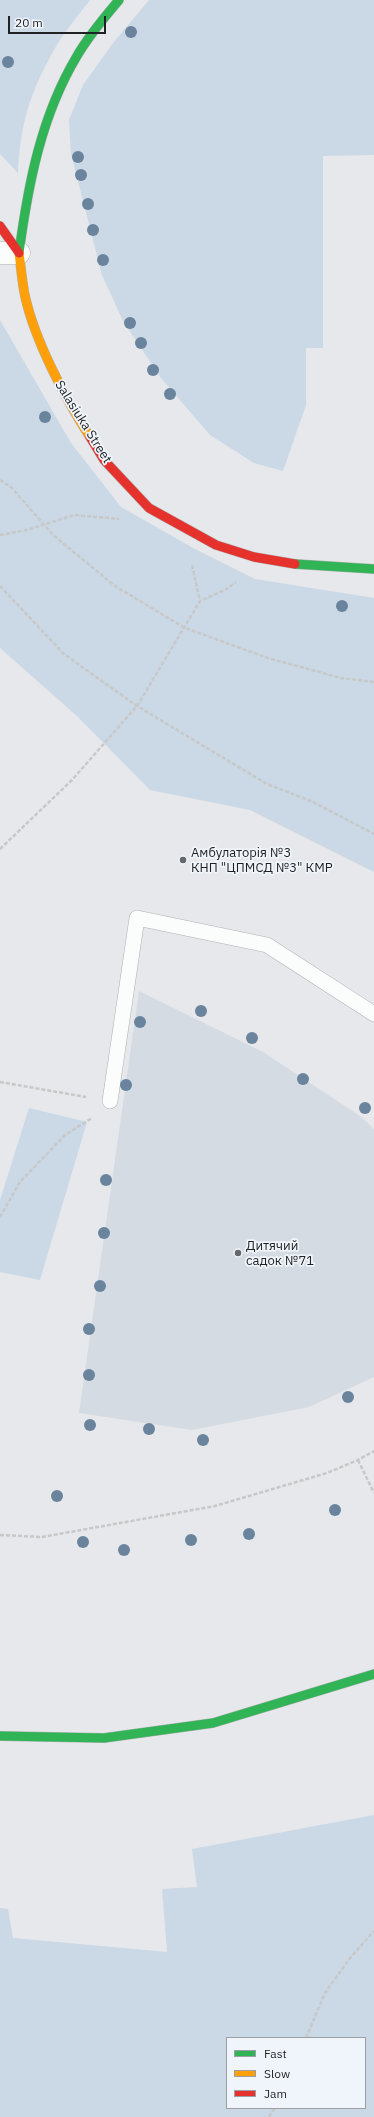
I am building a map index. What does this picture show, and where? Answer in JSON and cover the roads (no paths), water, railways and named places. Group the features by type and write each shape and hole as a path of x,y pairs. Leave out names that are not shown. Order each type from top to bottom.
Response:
{"main road":[{"path":"10,253 25,206 35,156 57,93 70,67 91,35 119,0"},
{"path":"0,226 10,253"},
{"name":"Salasiuka Street","path":"10,253 36,330 68,402 104,460 149,508 216,545 254,557 292,564 374,569"},
{"path":"0,1736 104,1738 213,1723 374,1674"}],"lane":[{"path":"110,1101 137,918 267,945 374,1014"}],"place":[{"name":"Амбулаторія №3 КНП \"ЦПМСД №3\" КМР","path":"183,860"},
{"name":"Дитячий садок №71","path":"238,1253"}]}
